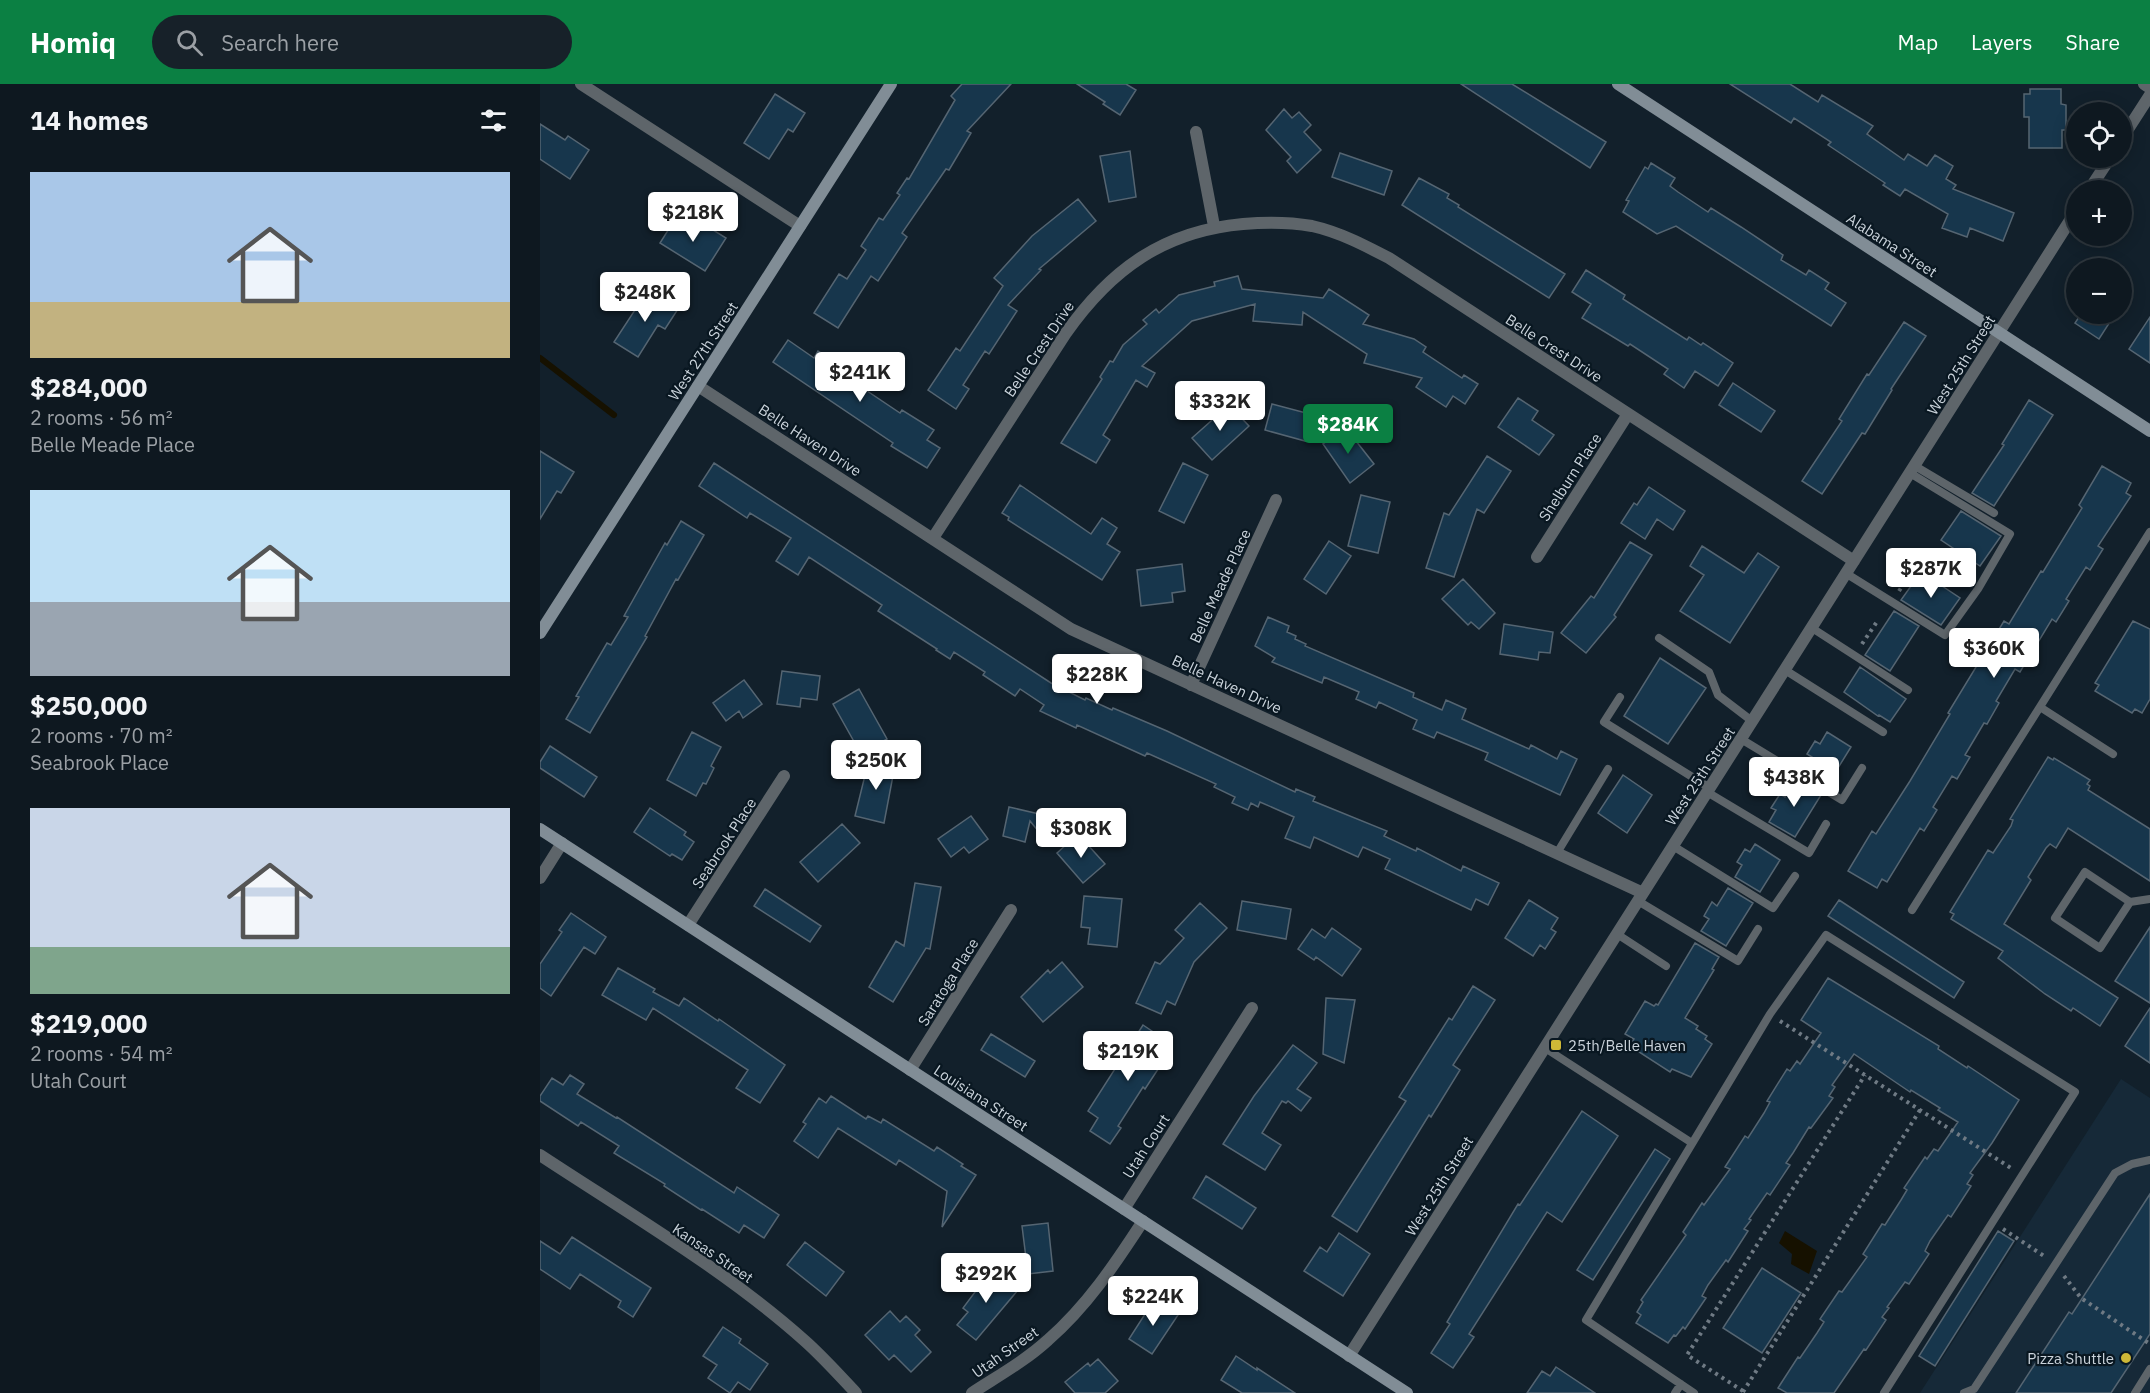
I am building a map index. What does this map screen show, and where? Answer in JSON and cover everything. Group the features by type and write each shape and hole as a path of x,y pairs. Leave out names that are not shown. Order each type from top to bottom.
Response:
{"street":[{"path":"581,84 800,226"},
{"name":"West 27th Street","path":"540,633 891,84"},
{"name":"Alabama Street","path":"1618,84 2150,431"},
{"path":"2144,84 2150,88"},
{"path":"2132,123 2150,95"},
{"path":"1196,132 1214,226"},
{"name":"Belle Crest Drive","path":"933,538 1066,333 1088,303 1116,276 1155,249 1189,234 1214,226 1283,222 1313,227 1363,244 1389,258 1854,561"},
{"name":"West 25th Street","path":"1349,1356 2066,227"},
{"name":"Belle Haven Drive","path":"698,386 1071,629 1557,853 1641,897"},
{"name":"Shelburn Place","path":"1537,557 1628,414"},
{"name":"Belle Meade Place","path":"1191,685 1276,500"},
{"name":"Seabrook Place","path":"688,925 784,776"},
{"name":"Louisiana Street","path":"540,829 1407,1393"},
{"path":"540,878 562,843"},
{"name":"Saratoga Place","path":"910,1070 1011,910"},
{"name":"Utah Court","path":"1124,1209 1252,1008"},
{"name":"Kansas Street","path":"540,1155 757,1302 805,1340 856,1393"},
{"name":"Utah Street","path":"972,1393 1023,1360 1076,1313 1115,1264 1143,1221"}],"lane":[{"path":"1912,470 1994,513"},
{"path":"1846,573 1945,636 1978,589 2010,534 1912,470"},
{"path":"1912,910 2150,532"},
{"path":"1812,628 1908,690"},
{"path":"1659,638 1709,672 1718,695 1752,721"},
{"path":"1785,670 1883,732"},
{"path":"1620,698 1604,722 1809,853 1826,824"},
{"path":"2040,706 2113,754"},
{"path":"1741,739 1842,800 1862,768"},
{"path":"1557,853 1608,770"},
{"path":"1673,846 1773,908 1795,876"},
{"path":"2130,902 2100,948 2055,918 2085,872 2130,902 2150,899"},
{"path":"1641,897 1738,961 1758,929"},
{"path":"1617,934 1666,966"},
{"path":"1694,1393 1586,1320 1770,1014 1826,935 2075,1092 1884,1393"},
{"path":"1545,1048 1692,1143"},
{"path":"1964,1393 1974,1389 2115,1173 2132,1164 2150,1160"},
{"path":"2135,1393 2150,1369"},
{"path":"1675,1393 1681,1384"}],"path":[{"path":"1898,593 1914,568"},
{"path":"1857,653 1878,620"},
{"path":"1770,1014 2022,1175"},
{"path":"1865,1075 1687,1355 1743,1392 1920,1110"},
{"path":"1992,1222 2056,1264 2081,1298 2150,1344"}],"shaded area":[{"path":"2121,1079 2150,1098 2150,1393 1920,1393"},
{"path":"1785,1231 1817,1251 1809,1274 1791,1264 1792,1254 1779,1243"}],"building":[{"path":"962,84 1011,84 967,131 971,133 949,170 946,169 902,233 907,237 878,281 871,276 838,328 814,313 839,274 847,279 866,250 861,246 879,218 883,220 900,195 897,193 907,178 909,179 955,100 951,96"},
{"path":"1077,84 1126,84 1136,90 1120,115"},
{"path":"1461,84 1512,84 1606,142 1590,168"},
{"path":"1730,84 1790,84 1818,102 1822,95 1873,126 1867,134 1904,160 1908,154 1927,166 1935,155 1953,166 1946,179 1956,185 1953,189 2014,213 2003,241 1970,228 1967,237 1942,228 1948,214 1905,189 1900,196 1883,185 1885,183 1828,145 1831,142 1794,118 1791,123"},
{"path":"2030,89 2061,89 2061,104 2066,105 2066,130 2062,130 2062,148 2029,148 2029,117 2024,117 2024,94 2030,94"},
{"path":"775,94 805,113 793,132 788,129 769,159 744,143"},
{"path":"1284,109 1292,118 1299,112 1311,125 1304,132 1321,150 1297,173 1287,161 1291,157 1266,130"},
{"path":"540,124 565,140 568,136 589,150 570,179 540,159"},
{"path":"1130,151 1136,197 1109,202 1100,156"},
{"path":"1340,153 1392,171 1384,195 1332,177"},
{"path":"1651,163 1675,178 1670,186 1678,192 1708,212 1711,208 1741,227 1783,255 1781,260 1806,275 1809,270 1829,283 1825,289 1846,303 1831,326 1676,226 1657,234 1623,212 1629,201 1626,200 1645,167 1648,169"},
{"path":"1419,178 1449,194 1447,198 1459,205 1458,207 1565,274 1549,298 1402,205"},
{"path":"1078,199 1096,221 1039,269 1041,270 1008,305 1017,311 989,354 985,351 963,385 969,389 956,409 928,390 956,348 960,351 1003,286 994,278 1032,236"},
{"path":"677,216 698,230 702,223 726,238 705,271 660,243"},
{"path":"1586,270 1625,295 1623,299 1687,340 1689,337 1701,345 1703,343 1733,363 1718,386 1695,371 1684,388 1664,374 1668,369 1630,344 1628,346 1582,318 1591,304 1572,292"},
{"path":"1238,276 1242,289 1323,298 1329,289 1369,315 1363,324 1414,339 1426,347 1423,352 1462,378 1464,375 1478,384 1465,404 1453,396 1446,407 1416,387 1422,378 1364,363 1367,354 1303,312 1302,325 1253,321 1255,304 1192,321 1142,366 1155,373 1147,387 1136,380 1103,435 1110,440 1096,463 1061,443 1102,379 1100,377 1110,361 1113,362 1123,345 1147,324 1143,320 1156,309 1159,313 1179,295 1215,286 1214,282"},
{"path":"648,290 678,309 665,329 658,325 638,357 614,342"},
{"path":"2150,317 2150,363 2129,349"},
{"path":"1904,322 1926,336 1865,434 1862,433 1822,494 1802,481 1842,421 1839,419 1867,374 1869,375"},
{"path":"2076,324 2109,324 2099,339"},
{"path":"788,340 814,358 818,351 836,363 833,368 900,413 902,410 934,430 927,440 940,448 927,468 891,446 893,443 773,362"},
{"path":"1733,383 1775,411 1761,432 1719,405"},
{"path":"1518,398 1538,411 1532,420 1554,435 1539,455 1498,427"},
{"path":"2029,400 2053,415 1994,506 1972,493 2004,445 2002,444"},
{"path":"1272,404 1310,414 1305,441 1265,430"},
{"path":"1229,405 1249,426 1212,460 1192,438"},
{"path":"1345,427 1374,464 1350,483 1323,444"},
{"path":"540,451 574,472 561,493 557,491 540,519"},
{"path":"1487,456 1511,471 1484,513 1477,509 1454,577 1426,568 1444,513 1449,515"},
{"path":"714,463 1051,683 1085,700 1086,698 1112,710 1113,708 1167,731 1295,792 1296,789 1315,797 1313,801 1387,831 1384,836 1416,851 1417,848 1461,871 1463,866 1499,883 1488,905 1476,899 1471,910 1385,869 1390,859 1363,847 1358,857 1314,837 1310,848 1285,838 1294,817 1260,802 1258,807 1251,803 1248,810 1232,803 1235,797 1214,787 1216,784 1147,753 1145,756 1040,711 1044,705 1020,689 1015,696 983,675 985,672 954,652 950,659 878,611 882,605 809,557 798,575 776,561 791,538 750,513 747,518 699,486"},
{"path":"1183,463 1208,475 1184,523 1159,511"},
{"path":"2102,466 2131,483 2126,493 2131,496 2098,546 2103,549 2090,570 2086,567 2066,599 2069,601 2056,622 2052,619 2020,672 2015,669 1996,701 1999,703 1987,724 1984,723 1965,755 1970,757 1957,779 1952,776 1933,807 1937,810 1924,831 1920,828 1887,882 1882,879 1877,888 1848,871 1872,831 1876,834 1910,781 2004,621 2009,624 2041,571 2043,572 2082,508 2079,505"},
{"path":"1020,485 1091,534 1102,518 1117,528 1107,544 1120,552 1102,580 1008,520 1009,517 1002,513"},
{"path":"1649,487 1685,511 1673,530 1657,519 1645,539 1621,523 1634,503 1637,505"},
{"path":"1361,495 1390,502 1378,553 1348,546"},
{"path":"1961,511 2001,536 1980,566 1941,540"},
{"path":"681,521 704,535 678,580 676,579 645,636 647,637 590,733 566,719 579,697 576,696 607,643 611,645 628,617 624,616 665,543 667,545"},
{"path":"1329,541 1351,556 1326,594 1304,579"},
{"path":"1630,542 1652,555 1614,615 1616,617 1586,653 1561,633 1591,596 1594,598"},
{"path":"1702,546 1744,573 1758,553 1779,567 1730,643 1680,611 1704,575 1690,566"},
{"path":"1182,564 1185,591 1172,593 1173,602 1141,606 1137,570"},
{"path":"1921,572 1960,598 1941,625 1901,600"},
{"path":"1463,579 1495,613 1479,629 1471,622 1468,625 1442,599"},
{"path":"1894,611 1919,626 1890,671 1865,655"},
{"path":"1268,617 1289,626 1287,632 1296,636 1295,639 1306,644 1305,646 1414,693 1413,697 1442,710 1446,700 1466,709 1462,719 1529,749 1531,745 1557,759 1561,751 1577,759 1560,795 1485,760 1488,753 1437,732 1434,738 1413,729 1417,720 1379,702 1376,708 1356,699 1359,692 1324,677 1322,683 1272,662 1275,658 1255,646"},
{"path":"2133,621 2150,629 2150,699 2142,713 2135,709 2132,713 2095,691 2099,685 2095,683"},
{"path":"1504,624 1553,632 1550,653 1539,652 1538,660 1500,654"},
{"path":"1660,658 1706,688 1668,744 1624,716"},
{"path":"1860,667 1906,699 1890,722 1844,692"},
{"path":"782,671 820,676 817,700 801,698 800,707 777,704"},
{"path":"744,680 762,704 743,718 739,711 726,721 713,703"},
{"path":"859,689 887,739 861,754 833,704"},
{"path":"692,732 721,747 711,766 714,768 706,784 703,783 696,796 667,780"},
{"path":"1827,732 1851,747 1828,784 1804,770 1812,757 1807,754 1815,741 1820,744"},
{"path":"550,746 597,777 584,797 540,768 540,762"},
{"path":"2048,757 2053,760 2054,758 2090,780 2087,784 2090,786 2088,790 2150,829 2150,881 2068,828 2056,848 2050,844 2046,848 2028,877 2031,880 2004,924 2118,998 2100,1026 2073,1008 2071,1011 2045,994 1998,958 2003,951 1951,919 1954,914 1950,912 1988,850 1993,853 2011,826 2013,820 2010,819"},
{"path":"869,759 895,765 884,823 855,816"},
{"path":"1623,775 1652,795 1627,833 1598,813"},
{"path":"1797,780 1821,795 1795,837 1769,822 1776,810 1771,808 1780,794 1785,797"},
{"path":"1009,807 1048,816 1044,838 1030,821 1025,842 1003,836"},
{"path":"650,808 686,832 684,835 694,842 682,860 672,854 670,856 634,832"},
{"path":"971,816 988,839 969,853 964,847 951,857 938,839"},
{"path":"842,824 860,843 818,882 800,862"},
{"path":"1078,834 1105,864 1083,883 1057,853"},
{"path":"1755,844 1780,860 1760,892 1735,877 1742,865 1737,862 1745,849 1750,852"},
{"path":"915,883 941,887 930,949 926,948 893,1002 869,987 896,941 904,946"},
{"path":"1728,888 1753,903 1726,946 1701,931 1709,919 1704,916 1712,902 1717,906"},
{"path":"765,889 821,926 810,942 754,906"},
{"path":"1084,896 1122,899 1117,947 1088,944 1090,928 1081,927"},
{"path":"1529,900 1558,918 1551,929 1556,932 1545,949 1540,945 1533,956 1505,938"},
{"path":"1839,900 1964,982 1954,998 1828,916"},
{"path":"1242,901 1291,909 1286,939 1237,930"},
{"path":"1200,903 1227,928 1194,962 1175,1005 1167,1001 1161,1014 1136,1003 1155,962 1160,964 1184,938 1175,930"},
{"path":"571,913 606,937 595,954 584,947 551,996 540,988 540,964 562,932 559,930"},
{"path":"2150,927 2150,1003 2115,981"},
{"path":"1332,928 1361,949 1342,976 1316,957 1314,960 1298,949 1312,929 1325,938"},
{"path":"1695,943 1719,957 1712,969 1714,970 1685,1018 1698,1026 1696,1029 1707,1036 1705,1039 1712,1044 1691,1077 1672,1069 1670,1072 1639,1052 1640,1049 1631,1043 1634,1039 1625,1034 1645,1001 1654,1006 1658,1005"},
{"path":"1062,962 1083,987 1043,1022 1021,997 1048,970 1050,973"},
{"path":"618,968 655,989 653,992 679,1006 684,998 718,1021 719,1019 785,1065 760,1103 736,1088 748,1070 653,1008 646,1020 602,995"},
{"path":"1828,978 1939,1046 1938,1049 2019,1100 1970,1173 1973,1175 1967,1184 1971,1186 1951,1217 1948,1215 1930,1241 1925,1251 1929,1254 1909,1284 1905,1282 1887,1307 1889,1308 1882,1317 1886,1320 1834,1393 1787,1393 1778,1388 1824,1322 1820,1319 1867,1257 1863,1254 1901,1200 1907,1190 1904,1188 1925,1157 1927,1159 1934,1149 1938,1151 1958,1122 1938,1110 1940,1108 1911,1090 1910,1092 1854,1054 1832,1085 1835,1087 1829,1096 1833,1098 1811,1128 1809,1127 1786,1163 1790,1165 1770,1195 1767,1193 1749,1219 1751,1220 1744,1229 1748,1231 1728,1262 1726,1260 1708,1285 1702,1296 1706,1298 1685,1329 1683,1327 1668,1343 1636,1323 1641,1315 1637,1312 1643,1302 1641,1300 1686,1235 1683,1232 1702,1203 1704,1205 1730,1169 1725,1167 1745,1136 1748,1138 1764,1113 1770,1102 1767,1101 1787,1069 1790,1071 1797,1061 1800,1064 1821,1033 1801,1020"},
{"path":"1473,986 1495,1000 1453,1065 1460,1070 1431,1117 1429,1115 1357,1232 1332,1216 1406,1101 1399,1097 1449,1018 1452,1020"},
{"path":"1326,998 1355,1000 1344,1063 1323,1054"},
{"path":"2150,1008 2150,1063 2125,1046"},
{"path":"1143,1025 1171,1044 1165,1052 1168,1054 1145,1089 1143,1087 1118,1126 1121,1128 1110,1144 1090,1131 1098,1118 1088,1111"},
{"path":"991,1034 1035,1061 1025,1077 981,1050"},
{"path":"1293,1045 1317,1063 1297,1089 1311,1098 1301,1111 1288,1101 1286,1103 1282,1101 1262,1133 1281,1145 1265,1170 1223,1144 1254,1096"},
{"path":"570,1075 584,1084 577,1094 617,1117 734,1193 737,1187 779,1215 764,1238 744,1225 739,1233 701,1210 664,1186 665,1184 614,1153 619,1146 581,1122 578,1126 540,1101 540,1096 552,1078 563,1085"},
{"path":"831,1096 866,1119 868,1116 881,1123 883,1119 934,1151 937,1147 976,1175 942,1227 947,1191 899,1160 896,1165 838,1128 818,1158 794,1141 806,1124 803,1122 819,1098 826,1103"},
{"path":"1582,1111 1618,1136 1562,1222 1547,1212 1469,1334 1474,1337 1453,1368 1431,1353 1450,1324 1447,1322 1518,1204 1520,1205"},
{"path":"1655,1149 1670,1159 1593,1280 1577,1270"},
{"path":"1206,1176 1256,1208 1242,1229 1193,1198"},
{"path":"2150,1194 2150,1334 2111,1393 2016,1393 2069,1312 2072,1314"},
{"path":"1048,1223 1053,1271 1028,1274 1022,1226"},
{"path":"1998,1231 2014,1241 1935,1366 1919,1356"},
{"path":"1339,1233 1370,1254 1343,1296 1304,1271 1320,1247 1327,1252"},
{"path":"572,1237 651,1288 633,1317 618,1307 621,1301 580,1274 570,1289 540,1269 540,1241 560,1254"},
{"path":"805,1242 844,1272 826,1296 787,1265"},
{"path":"990,1268 1018,1290 976,1340 957,1325 968,1312 963,1308"},
{"path":"1762,1268 1801,1293 1762,1353 1723,1328"},
{"path":"1154,1300 1178,1315 1152,1354 1129,1339"},
{"path":"890,1311 900,1322 906,1316 920,1330 915,1335 931,1352 911,1372 894,1355 889,1360 865,1335"},
{"path":"723,1327 741,1339 739,1343 768,1364 750,1390 738,1382 730,1393 708,1378 717,1365 703,1356"},
{"path":"1236,1356 1295,1393 1242,1393 1221,1380"},
{"path":"1098,1359 1118,1381 1105,1393 1075,1393 1065,1382 1088,1363 1090,1366"},
{"path":"1556,1367 1595,1393 1527,1393 1542,1371 1550,1376"}],"waterway":[{"path":"540,358 614,415"}],"place":[{"name":"25th/Belle Haven","path":"1556,1045"},
{"name":"Pizza Shuttle","path":"2126,1358"}]}
